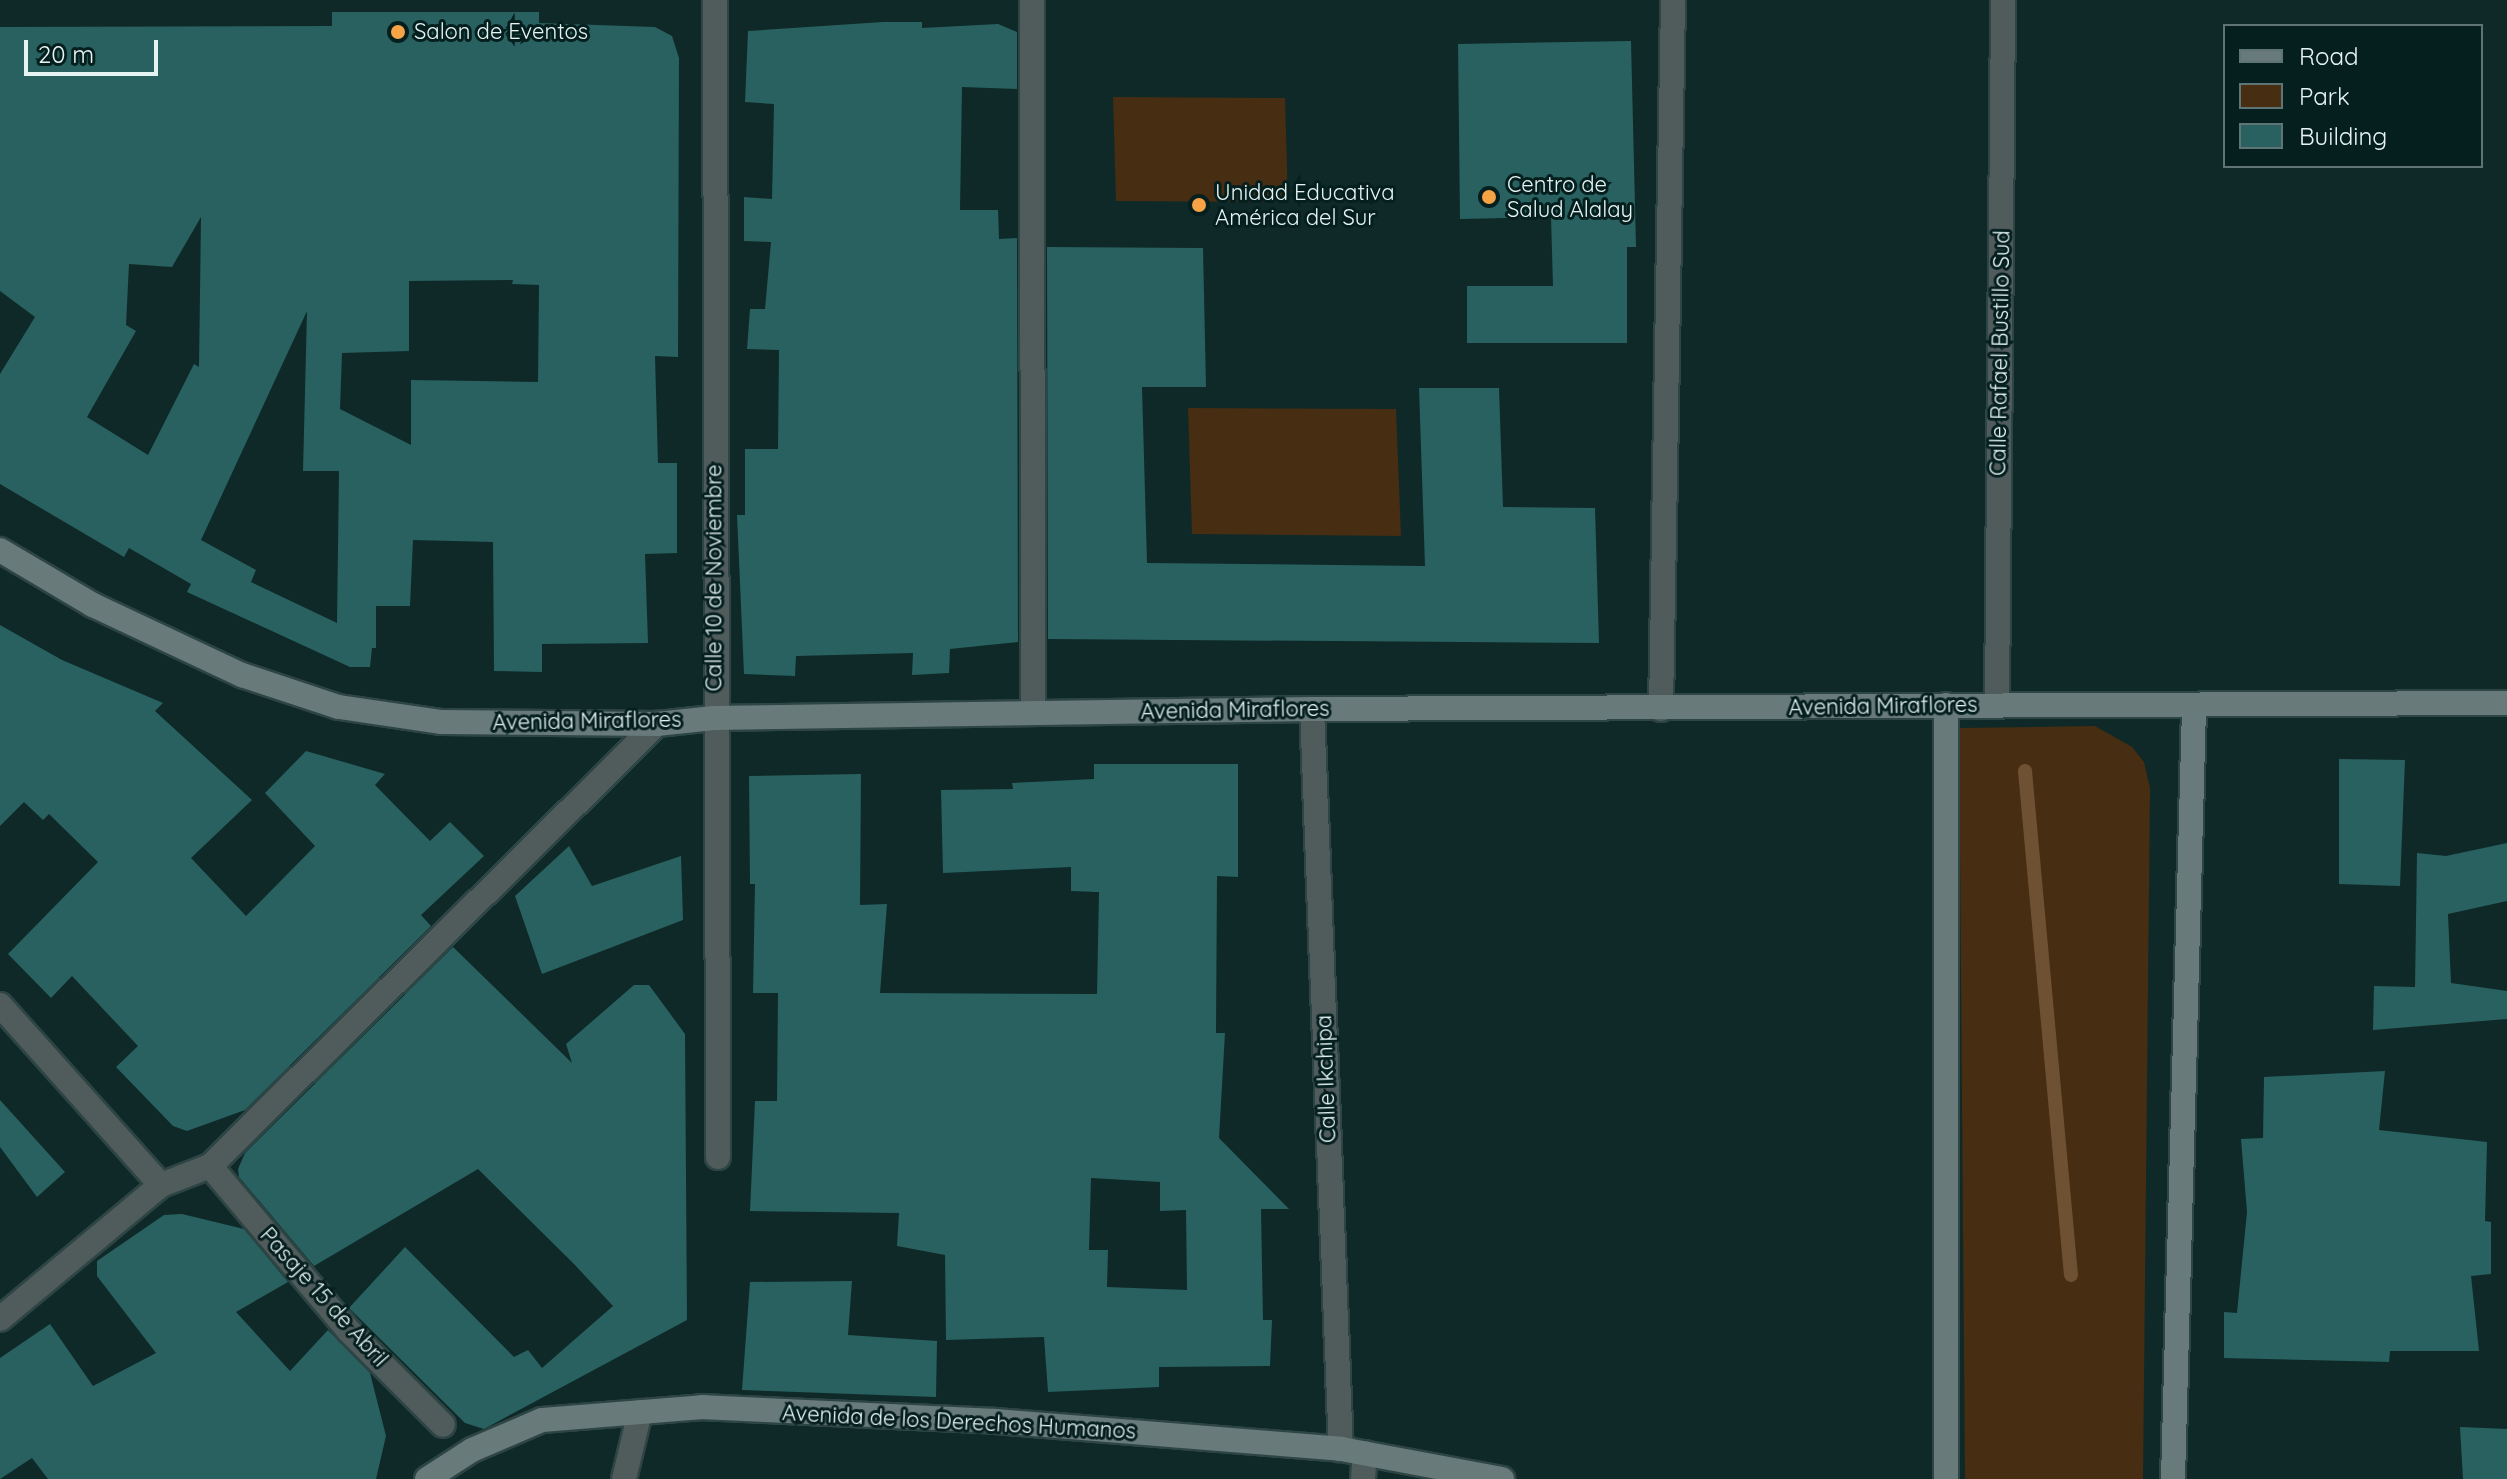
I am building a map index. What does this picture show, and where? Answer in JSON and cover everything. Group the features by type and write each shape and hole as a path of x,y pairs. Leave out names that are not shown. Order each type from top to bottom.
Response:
{"street":[{"name":"Calle 10 de Noviembre","path":"715,0 714,718 718,1157"},
{"path":"1032,0 1033,713"},
{"path":"1661,709 1673,0"},
{"name":"Calle Rafael Bustillo Sud","path":"1997,705 2003,0"},
{"name":"Avenida Miraflores","path":"0,550 93,605 242,675 339,707 442,722 657,724 714,718 1312,709 1946,705 2194,708 2507,703"},
{"path":"1946,705 1946,1479"},
{"path":"2173,1479 2194,708"},
{"name":"Calle Ikchipa","path":"1312,709 1353,1451 1363,1479"},
{"path":"0,1319 161,1185 210,1166 657,724"},
{"path":"0,1005 161,1185"},
{"name":"Pasaje 15 de Abril","path":"210,1166 348,1330 443,1425"},
{"name":"Avenida de los Derechos Humanos","path":"427,1479 472,1450 542,1420 702,1407 995,1421 1353,1451 1502,1479"},
{"path":"624,1479 640,1412"}],"green space":[{"path":"1113,97 1285,98 1288,202 1116,201"},
{"path":"1188,408 1396,409 1401,536 1192,534"},
{"path":"2095,726 2132,747 2144,762 2150,788 2143,1479 1965,1479 1959,728"}],"building":[{"path":"332,12 539,12 539,23 655,27 672,36 679,58 678,357 655,356 658,463 677,463 677,553 645,554 648,643 542,644 542,672 494,671 493,542 413,540 410,606 376,606 376,648 372,648 370,667 350,667 187,592 191,584 129,548 124,557 0,484 0,374 35,317 0,291 0,27 332,26","holes":["201,217 199,367 194,364 148,455 87,417 136,331 126,325 129,264 172,267","513,280 512,284 539,285 538,382 411,380 411,445 340,409 342,353 409,351 409,281","307,311 303,471 339,471 337,623 251,582 256,570 201,540"]},
{"path":"922,22 922,28 998,24 1017,32 1017,89 962,87 960,210 998,210 999,239 1017,238 1018,642 950,649 949,673 912,675 913,653 796,656 795,676 744,674 737,515 745,515 745,449 778,449 779,350 747,349 750,309 765,309 771,242 744,241 744,197 772,199 774,104 745,102 748,31"},
{"path":"1631,41 1636,247 1627,247 1627,343 1467,343 1467,286 1553,286 1551,217 1460,219 1458,44"},
{"path":"1047,247 1203,248 1206,387 1142,387 1147,563 1425,566 1419,388 1499,388 1503,507 1595,508 1599,643 1048,639"},
{"path":"0,625 62,660 163,703 155,711 252,800 191,858 246,916 315,846 265,793 306,751 385,774 375,785 430,841 450,822 484,856 421,915 431,926 245,1110 187,1131 173,1126 116,1067 138,1046 72,976 51,998 8,954 98,862 49,814 43,820 24,802 0,826"},
{"path":"2339,759 2405,760 2400,886 2339,884"},
{"path":"1094,764 1238,764 1238,877 1217,876 1216,1033 1225,1033 1219,1138 1289,1209 1261,1209 1263,1320 1272,1320 1270,1366 1159,1367 1159,1387 1048,1392 1044,1337 946,1340 945,1255 897,1246 899,1213 750,1211 755,1101 777,1101 778,993 753,993 755,884 750,884 749,776 861,774 860,905 887,904 880,993 1097,994 1099,892 1071,891 1071,867 943,873 941,790 1013,789 1012,783 1094,779","holes":["1091,1178 1160,1182 1160,1211 1186,1210 1187,1290 1107,1287 1108,1250 1089,1250"]},
{"path":"2507,843 2507,901 2448,914 2451,983 2507,991 2507,1019 2373,1030 2374,986 2415,987 2417,853 2446,856"},
{"path":"569,846 592,886 681,856 683,920 542,974 515,896"},
{"path":"453,947 572,1063 566,1044 634,985 649,985 685,1034 687,1320 484,1429 465,1423 349,1308 405,1247 514,1357 528,1350 542,1368 613,1306 574,1264 478,1169 314,1266 239,1177 238,1169 245,1153"},
{"path":"2385,1071 2379,1130 2487,1142 2485,1221 2491,1222 2491,1274 2471,1276 2479,1351 2390,1351 2389,1362 2224,1358 2224,1312 2237,1313 2247,1212 2241,1139 2263,1138 2264,1077"},
{"path":"0,1100 65,1172 37,1197 0,1147"},
{"path":"182,1214 244,1229 288,1282 236,1312 290,1371 328,1330 370,1373 386,1436 376,1479 48,1479 32,1458 0,1479 0,1358 50,1324 93,1386 156,1353 97,1276 97,1261 164,1215"},
{"path":"852,1281 848,1335 937,1341 936,1397 742,1390 750,1282"},
{"path":"2460,1427 2507,1429 2507,1479 2463,1479"}],"waterway":[{"path":"2025,771 2071,1275"}],"place":[{"name":"Salon de Eventos","path":"398,32"},
{"name":"Centro de Salud Alalay","path":"1489,197"},
{"name":"Unidad Educativa América del Sur","path":"1199,205"}]}
